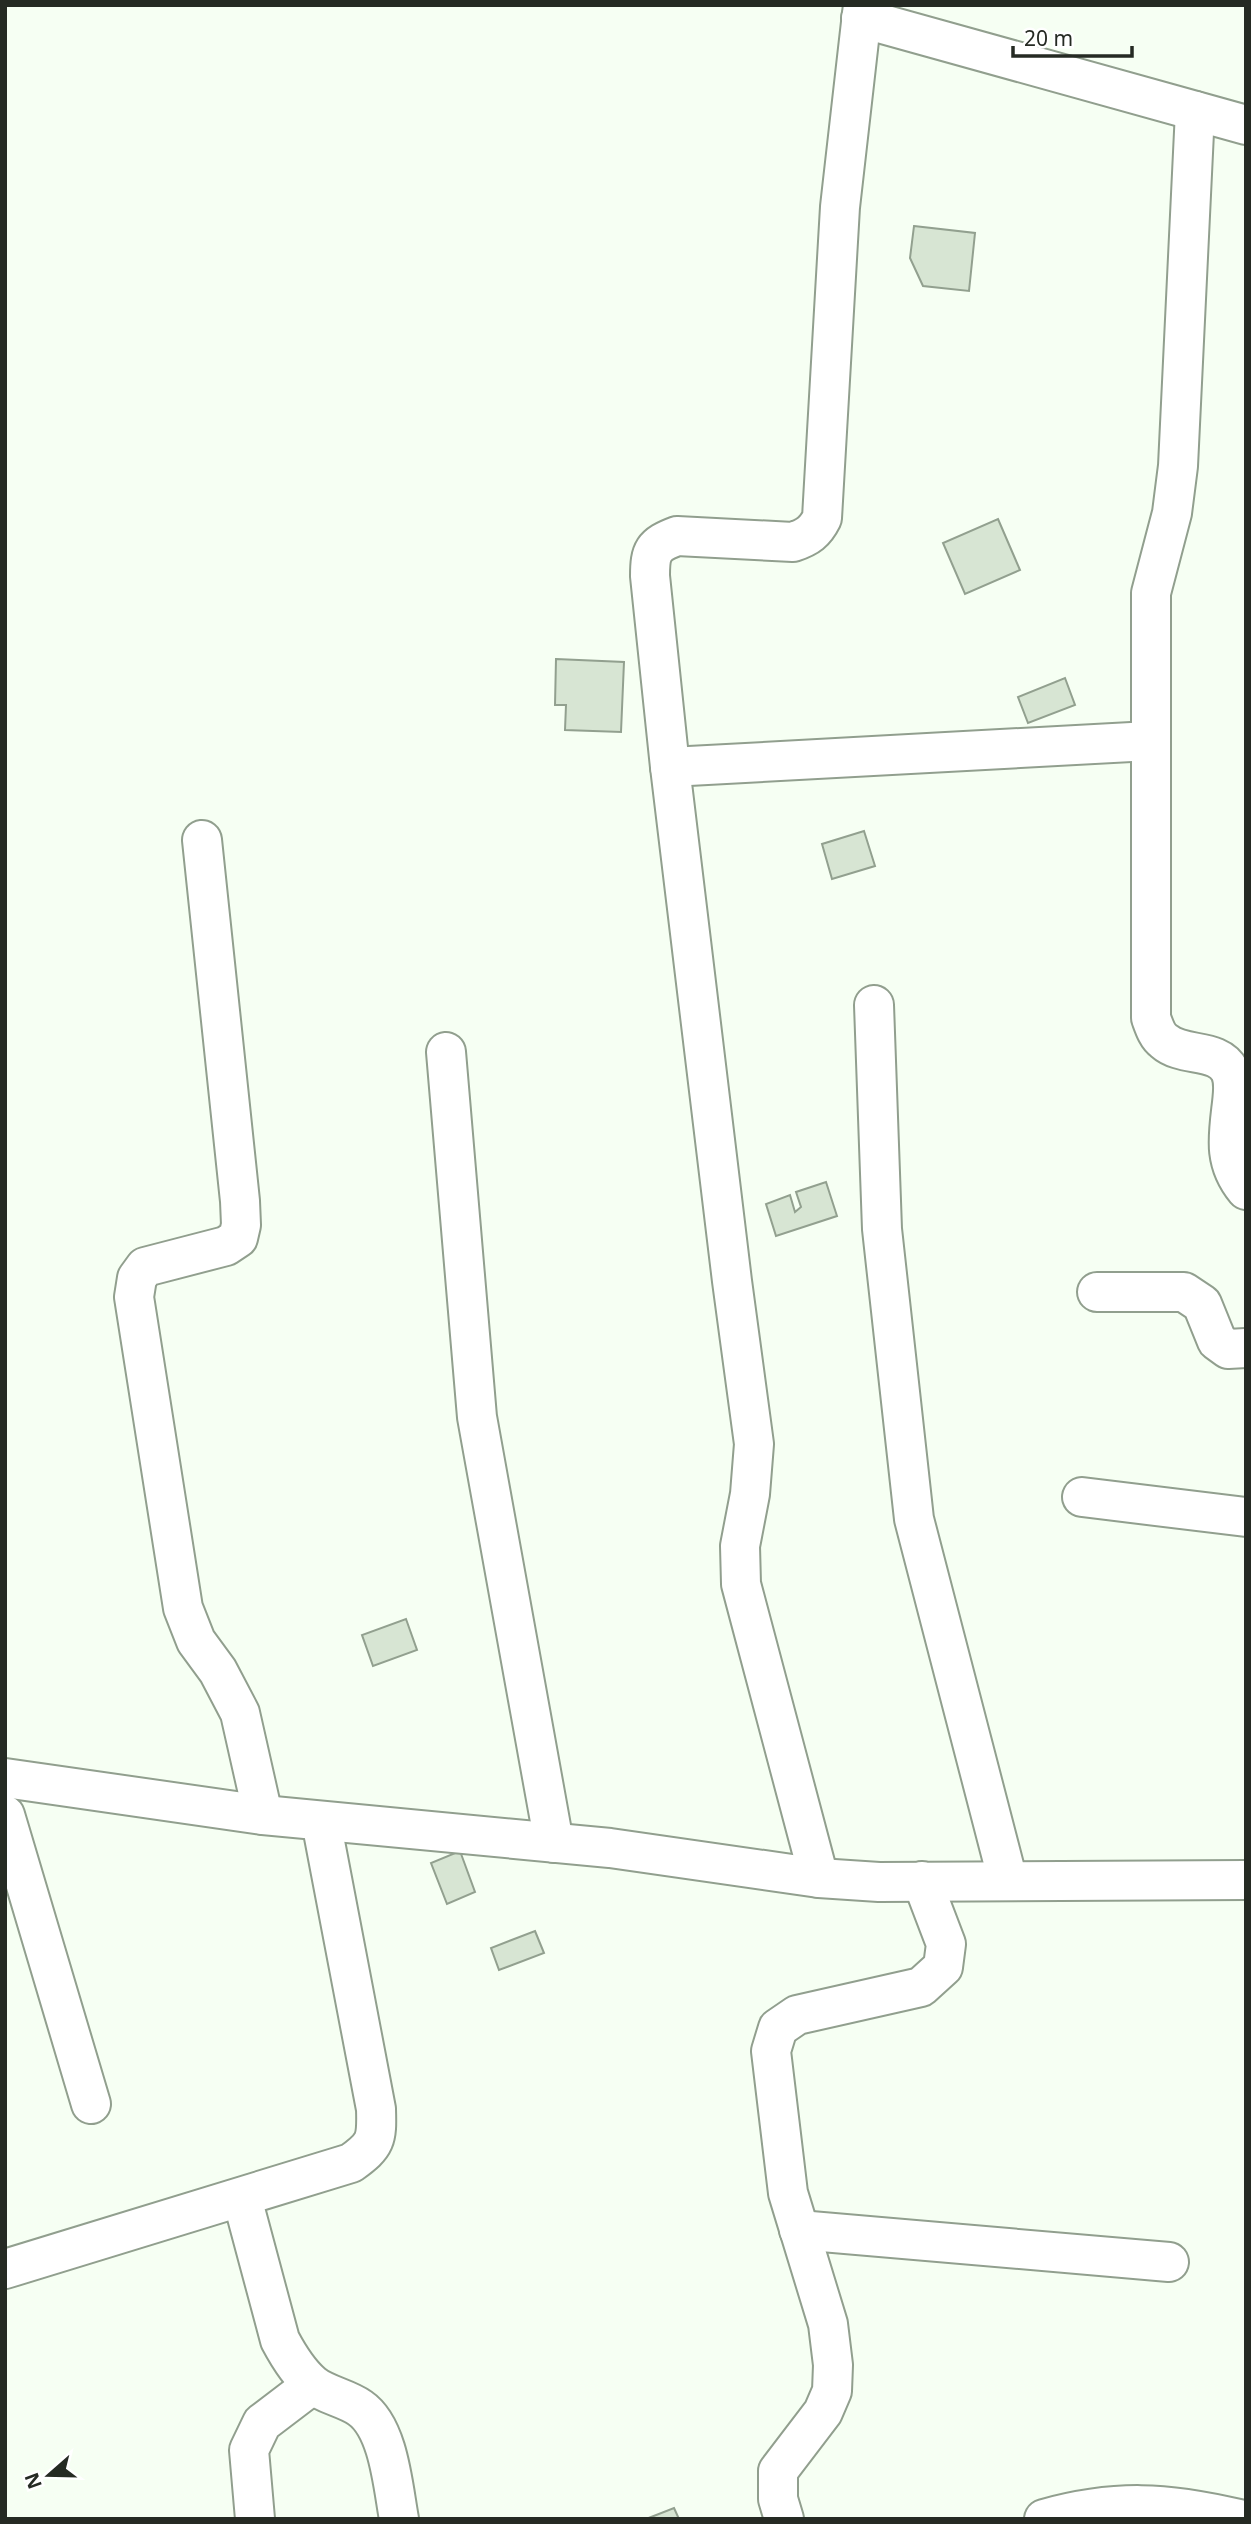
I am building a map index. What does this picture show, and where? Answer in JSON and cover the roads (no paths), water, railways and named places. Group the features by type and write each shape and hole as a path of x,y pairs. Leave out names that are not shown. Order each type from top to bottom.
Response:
{"street":[{"path":"819,1878 741,1584 740,1546 750,1494 754,1444 670,767 650,560 660,543 677,536 793,542 807,537 817,529 822,518 840,207 862,12 1246,125"},
{"path":"1195,111 1178,466 1172,513 1151,593 1151,1018 1164,1041 1179,1050 1220,1059 1229,1070 1233,1083 1228,1138 1230,1162 1246,1190"},
{"path":"670,767 1150,741"},
{"path":"202,840 241,1224 238,1238 226,1246 145,1267 137,1278 134,1297 183,1608 196,1641 218,1671 240,1713 263,1815"},
{"path":"874,1004 882,1229 914,1519 1008,1881"},
{"path":"446,1052 477,1417 554,1843"},
{"path":"1097,1292 1184,1292 1202,1304 1217,1342 1228,1349 1246,1348"},
{"path":"1082,1497 1246,1517"},
{"path":"5,1778 263,1815 610,1848 819,1878 922,1881 1246,1880"},
{"path":"5,1815 91,2104"},
{"path":"5,2269 351,2163 369,2151 377,2137 376,2109 321,1821"},
{"path":"785,2519 778,2499 778,2471 823,2412 832,2391 832,2378 828,2324 788,2193 771,2051 778,2028 797,2015 921,1987 943,1967 946,1944 922,1881"},
{"path":"242,2198 281,2340 290,2359 312,2385 362,2409 377,2430 387,2450 399,2519"},
{"path":"799,2230 1170,2262"},
{"path":"256,2519 249,2450 262,2423 312,2385"},
{"path":"1044,2519 1068,2512 1129,2503 1194,2508 1238,2519"}]}
